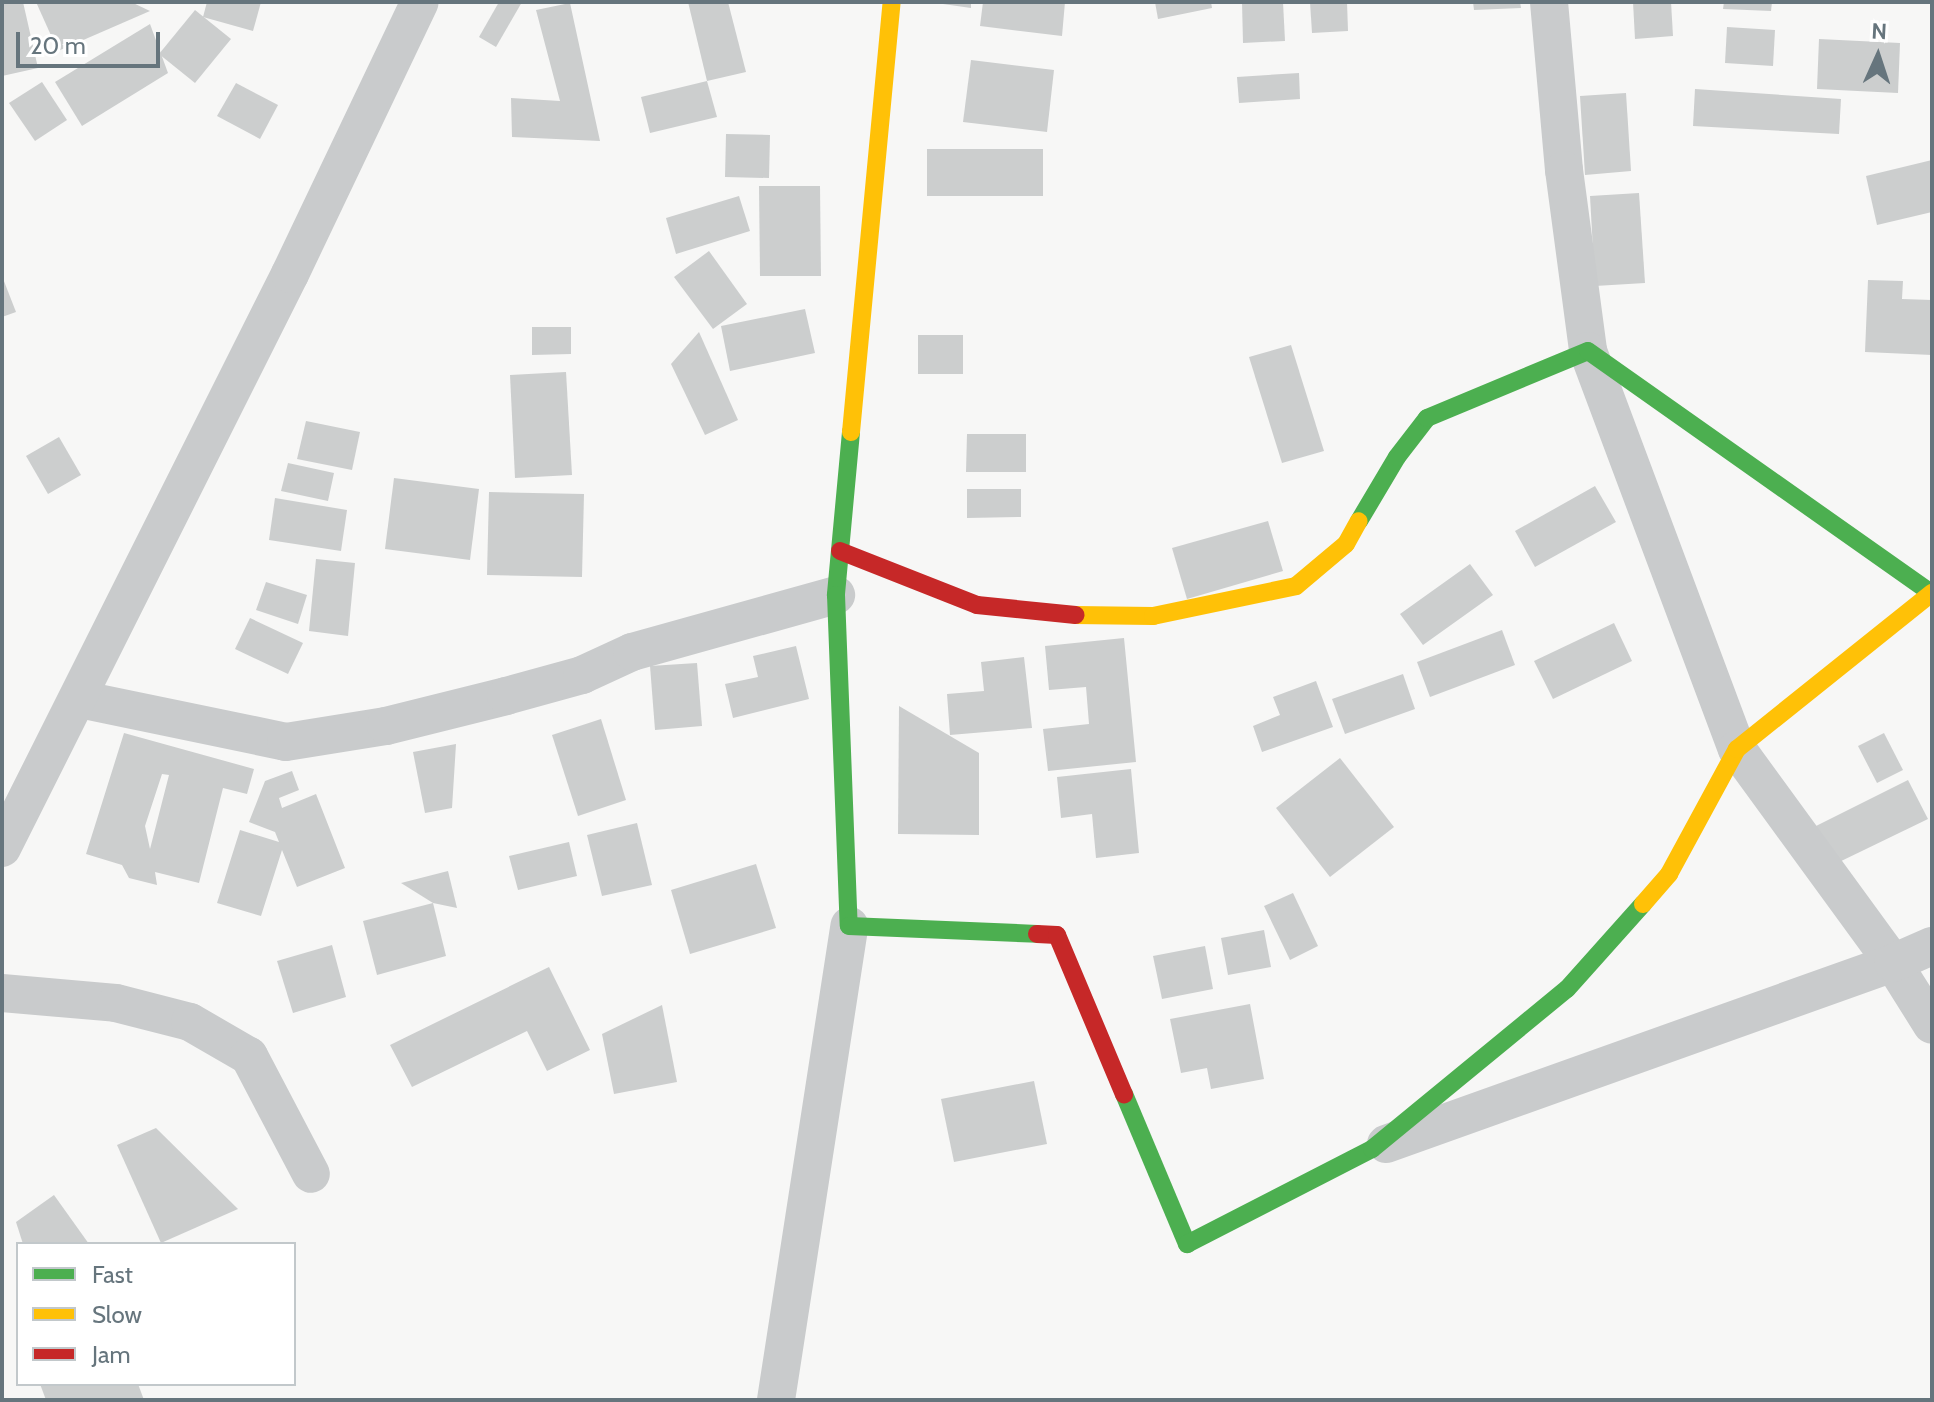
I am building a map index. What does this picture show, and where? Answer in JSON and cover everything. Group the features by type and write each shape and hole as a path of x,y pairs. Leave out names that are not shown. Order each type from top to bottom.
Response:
{"street":[{"path":"2,848 290,274 420,2"},
{"path":"776,1400 849,926 836,595 892,2"},
{"path":"1549,2 1564,170 1588,351 1737,749 1893,963 1932,1025"},
{"path":"840,551 977,605 1047,615 1153,616 1296,586 1346,544 1397,457 1427,418 1588,351"},
{"path":"1372,1149 1567,989 1669,874 1737,749 1932,594 1588,351"},
{"path":"79,699 286,742 386,726 506,696 582,675 632,652 836,595"},
{"path":"849,926 1057,935 1187,1244 1372,1149 1893,963 1932,946"},
{"path":"2,993 116,1003 190,1022 249,1056 311,1174"}],"building":[{"path":"2,2 23,2 38,68 2,76"},
{"path":"36,2 131,2 150,11 58,51"},
{"path":"207,2 261,2 253,31 203,17"},
{"path":"499,2 522,2 496,47 479,37"},
{"path":"688,2 728,2 746,72 707,81"},
{"path":"929,2 971,2 971,8"},
{"path":"983,2 1065,2 1062,36 980,26"},
{"path":"1155,2 1211,2 1212,8 1158,19"},
{"path":"1242,2 1283,2 1285,41 1243,43"},
{"path":"1310,2 1347,2 1348,31 1312,33"},
{"path":"1473,2 1520,2 1521,8 1474,10"},
{"path":"1633,2 1671,2 1673,36 1635,39"},
{"path":"1724,2 1772,2 1771,11 1723,9"},
{"path":"570,3 600,141 512,137 511,98 560,101 536,10"},
{"path":"195,10 231,39 195,83 159,54"},
{"path":"150,24 168,73 82,126 55,82"},
{"path":"1727,27 1775,30 1773,66 1725,63"},
{"path":"1819,39 1900,43 1898,93 1817,89"},
{"path":"971,60 1054,70 1047,132 963,122"},
{"path":"1299,73 1300,99 1239,103 1237,77"},
{"path":"707,81 717,117 650,133 641,97"},
{"path":"42,82 67,120 35,141 9,103"},
{"path":"236,83 278,105 260,139 217,116"},
{"path":"1695,89 1841,99 1839,134 1693,126"},
{"path":"1626,93 1631,171 1585,175 1580,96"},
{"path":"726,134 770,135 769,178 725,177"},
{"path":"927,149 1043,149 1043,196 927,196"},
{"path":"1932,160 1932,212 1877,225 1866,176"},
{"path":"759,186 820,186 821,276 760,276"},
{"path":"1639,193 1645,283 1595,286 1590,196"},
{"path":"739,196 750,231 676,254 666,218"},
{"path":"709,251 747,304 713,329 674,277"},
{"path":"2,276 16,312 2,317"},
{"path":"1868,280 1903,281 1902,299 1932,300 1932,355 1865,352"},
{"path":"805,309 815,353 730,371 721,326"},
{"path":"532,327 571,327 571,354 532,355"},
{"path":"699,332 738,420 705,435 671,364"},
{"path":"918,335 963,335 963,374 918,374"},
{"path":"1291,345 1324,451 1282,463 1249,357"},
{"path":"566,372 572,475 515,478 510,375"},
{"path":"306,421 360,432 352,470 297,459"},
{"path":"967,434 1026,434 1026,472 966,472"},
{"path":"59,437 81,475 48,494 26,456"},
{"path":"288,463 334,473 328,501 281,491"},
{"path":"394,478 479,489 470,560 385,549"},
{"path":"1595,486 1616,522 1535,567 1515,531"},
{"path":"967,489 1021,489 1021,517 967,518"},
{"path":"489,492 584,494 582,577 487,575"},
{"path":"275,498 347,510 341,551 269,540"},
{"path":"1268,521 1283,571 1187,599 1172,548"},
{"path":"316,559 355,563 348,636 309,631"},
{"path":"1470,564 1493,595 1423,645 1400,614"},
{"path":"266,582 307,595 298,624 256,610"},
{"path":"250,618 303,643 288,674 235,649"},
{"path":"1614,623 1632,661 1553,699 1534,661"},
{"path":"1502,630 1515,665 1430,697 1417,662"},
{"path":"1124,638 1136,762 1048,771 1043,729 1089,724 1086,687 1049,690 1045,646"},
{"path":"796,646 809,699 733,718 725,684 758,677 753,656"},
{"path":"1024,657 1032,728 950,735 947,694 984,691 981,662"},
{"path":"697,663 702,726 655,730 650,666"},
{"path":"1403,674 1415,709 1345,734 1332,699"},
{"path":"1316,681 1333,727 1262,752 1253,726 1280,715 1273,697"},
{"path":"899,706 979,753 979,835 898,834"},
{"path":"601,719 626,800 578,816 552,735"},
{"path":"124,733 254,769 247,794 223,788 199,883 155,872 157,885 129,878 122,865 86,854","holes":["162,774 169,775 150,849 145,826"]},
{"path":"1884,733 1903,770 1877,783 1858,746"},
{"path":"456,744 452,808 425,813 413,752"},
{"path":"1340,758 1394,827 1330,877 1276,808"},
{"path":"1131,769 1139,853 1096,858 1092,814 1061,818 1057,777"},
{"path":"292,771 299,790 279,798 282,808 316,794 345,868 297,887 282,850 261,916 217,903 240,830 279,842 275,832 249,822 265,781"},
{"path":"1908,780 1928,819 1833,865 1814,827"},
{"path":"637,823 652,885 602,896 587,835"},
{"path":"569,842 577,876 518,890 509,856"},
{"path":"756,864 776,928 690,954 671,890"},
{"path":"448,871 457,908 433,903 401,883"},
{"path":"1293,893 1318,946 1290,960 1264,906"},
{"path":"433,903 446,956 377,975 363,921"},
{"path":"1264,930 1271,967 1228,975 1221,938"},
{"path":"332,945 346,997 293,1013 277,961"},
{"path":"1205,946 1213,989 1162,999 1153,956"},
{"path":"549,967 590,1050 547,1071 527,1031 412,1087 390,1045"},
{"path":"1250,1004 1264,1079 1211,1089 1207,1068 1181,1073 1170,1019"},
{"path":"662,1005 677,1082 614,1094 602,1034"},
{"path":"1034,1081 1047,1144 954,1162 941,1099"},
{"path":"156,1128 238,1209 161,1242 117,1145"},
{"path":"54,1195 88,1242 22,1242 16,1222"},
{"path":"41,1386 139,1386 144,1400 46,1400"}],"traffic: fast":[{"path":"1359,521 1397,457 1427,418 1588,351 1932,594"},
{"path":"851,432 836,595 849,926 1037,934"},
{"path":"1124,1094 1187,1244 1372,1149 1567,989 1643,904"}],"traffic: slow":[{"path":"851,432 892,2"},
{"path":"1075,615 1153,616 1296,586 1346,544 1359,521"},
{"path":"1643,904 1669,874 1737,749 1932,593"}],"traffic: jam":[{"path":"840,551 977,605 1075,615"},
{"path":"1037,934 1057,935 1124,1094"}]}
